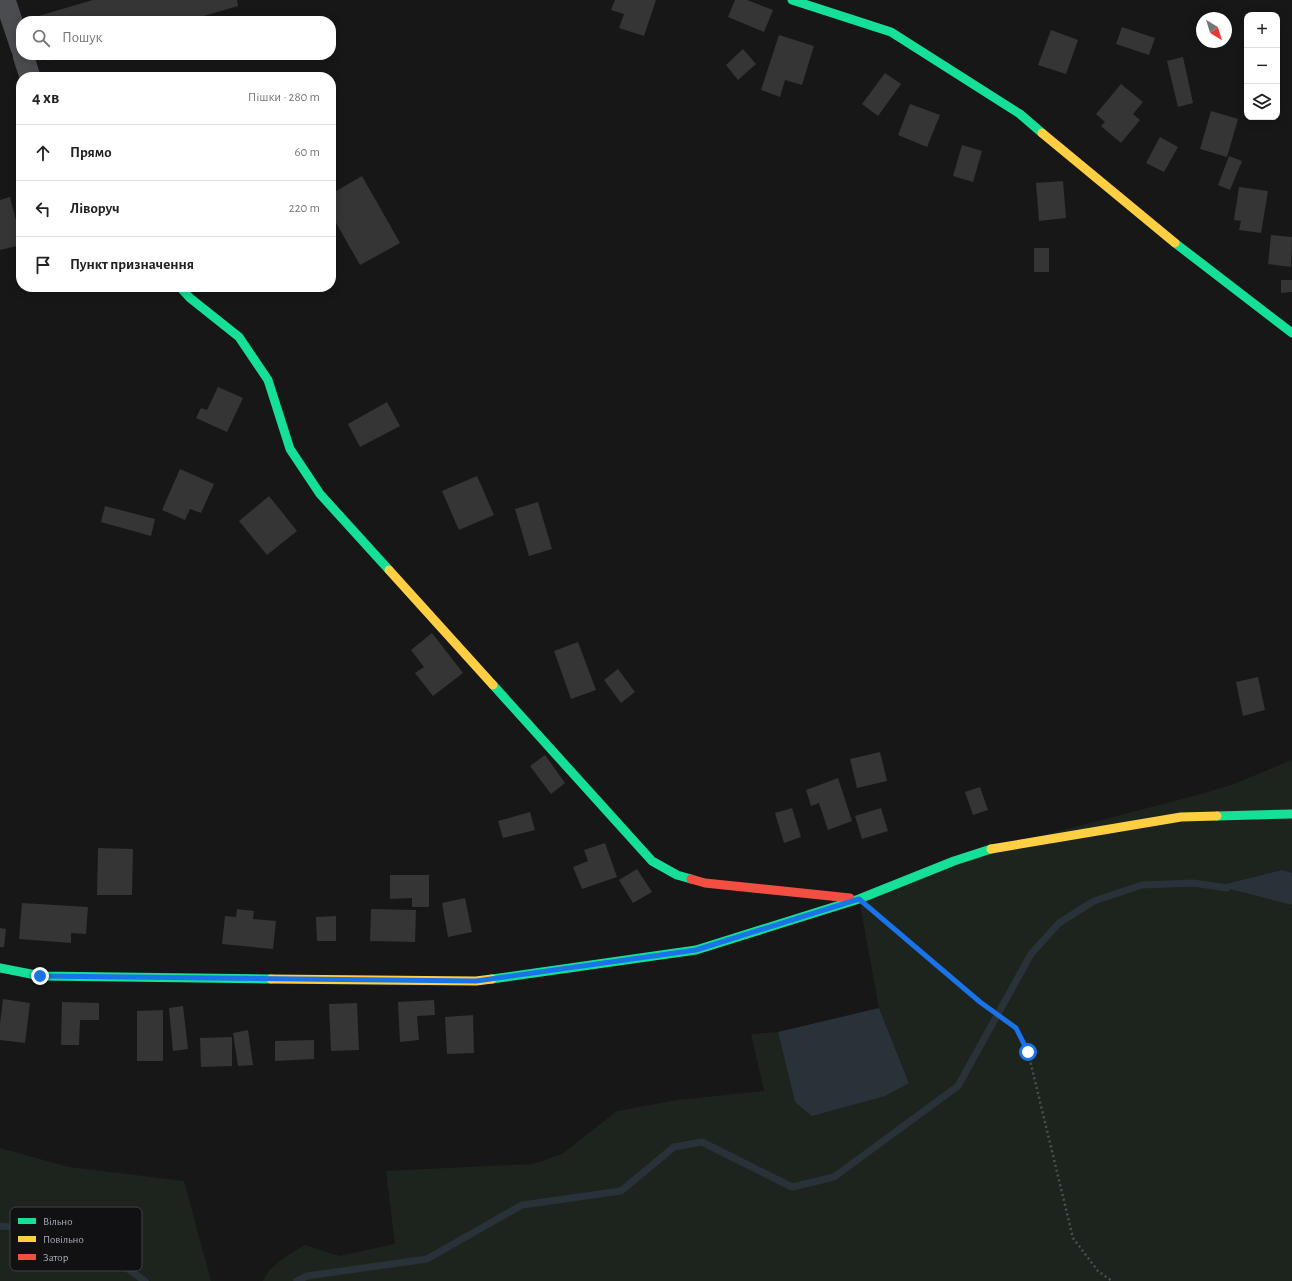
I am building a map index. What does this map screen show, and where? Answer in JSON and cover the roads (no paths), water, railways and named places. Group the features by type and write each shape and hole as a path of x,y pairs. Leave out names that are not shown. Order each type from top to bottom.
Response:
{"street":[{"path":"5,0 16,33"},
{"path":"792,0 891,32 1020,114 1190,255 1292,333"},
{"path":"25,60 28,72"},
{"path":"185,292 239,337 252,356 268,380 290,449 320,494 652,861 677,875 705,883 859,899"},
{"path":"0,968 40,976 476,981 696,950 859,899 954,861 994,848 1181,817 1292,814"}],"waterway":[{"path":"297,1281 307,1276 427,1259 522,1205 621,1191 674,1147 702,1142 792,1187 834,1177 958,1086 1031,954 1059,923 1094,901 1142,885 1193,883 1227,888"},
{"path":"0,1226 10,1227"},
{"path":"131,1271 145,1281"}]}
